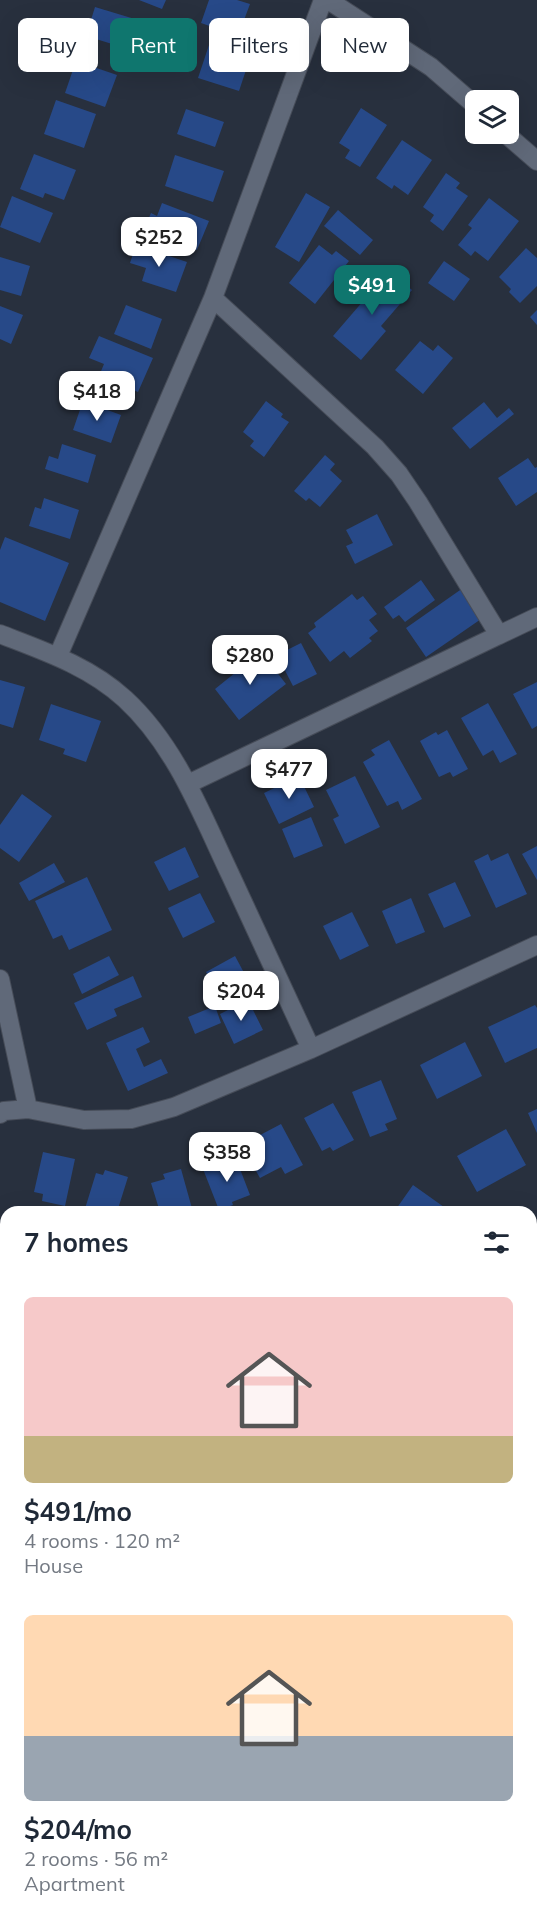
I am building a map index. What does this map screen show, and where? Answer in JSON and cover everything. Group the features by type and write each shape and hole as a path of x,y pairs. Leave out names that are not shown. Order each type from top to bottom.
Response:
{"street":[{"path":"58,656 213,298 323,0"},
{"path":"328,0 430,68 465,97"},
{"path":"517,144 537,161"},
{"path":"213,298 375,447 399,474 499,635"},
{"path":"188,784 537,617"},
{"path":"0,634 58,656 93,675 125,699 160,739 188,784 311,1048"},
{"path":"0,1114 3,1111 28,1109 84,1120 131,1119 174,1107 311,1048 537,945"},
{"path":"0,978 28,1109"}],"building":[{"path":"139,0 166,0 162,9"},
{"path":"209,0 237,0 250,4 245,18 209,18 209,26 201,23"},
{"path":"95,7 131,18 110,18 110,43 98,40 98,18 92,18"},
{"path":"209,45 209,72 245,72 239,91 198,78"},
{"path":"98,69 117,75 105,107 65,93 72,72 98,72"},
{"path":"56,100 96,114 84,148 44,134"},
{"path":"361,108 387,125 360,167 345,158 350,150 339,143"},
{"path":"186,109 224,122 215,147 177,134"},
{"path":"402,140 432,160 408,195 394,185 392,189 376,178"},
{"path":"34,154 76,170 64,200 45,193 43,198 20,189"},
{"path":"175,155 224,171 213,202 165,186"},
{"path":"446,173 460,183 456,188 468,196 443,231 430,221 434,215 423,207"},
{"path":"306,193 330,207 299,262 275,247"},
{"path":"12,196 53,213 40,243 0,227"},
{"path":"489,198 519,221 488,261 475,251 471,256 458,245 472,228 468,225"},
{"path":"162,203 209,221 197,250 144,229 151,213 157,216"},
{"path":"338,210 373,240 360,255 324,226"},
{"path":"136,245 187,262 176,292 142,281 146,268 130,263"},
{"path":"319,245 332,255 336,251 349,261 315,304 289,283"},
{"path":"526,248 537,258 537,286 520,303 499,277"},
{"path":"0,257 30,266 21,296 0,290"},
{"path":"444,261 470,279 454,301 428,283"},
{"path":"389,271 412,290 381,326 386,331 361,360 333,336"},
{"path":"126,305 162,319 151,349 114,334"},
{"path":"0,306 23,315 11,344 0,339"},
{"path":"537,310 537,325 530,317"},
{"path":"99,336 153,358 138,392 99,376 104,364 89,358"},
{"path":"420,341 433,351 438,345 453,358 423,394 395,370"},
{"path":"83,401 121,415 111,443 73,430"},
{"path":"266,401 283,414 281,417 289,422 264,457 250,446 254,441 243,432"},
{"path":"484,402 497,418 509,408 514,414 470,449 452,428"},
{"path":"62,444 96,455 88,483 45,469 49,456 58,459"},
{"path":"325,455 335,464 330,470 342,481 320,507 309,498 306,501 294,491"},
{"path":"528,458 535,468 537,467 537,492 516,506 498,478"},
{"path":"44,498 79,510 70,539 29,526 35,507 41,509"},
{"path":"377,514 393,545 355,564 346,546 353,543 346,530"},
{"path":"5,537 69,563 45,621 0,602 0,550"},
{"path":"421,580 435,600 405,622 399,615 393,619 384,607"},
{"path":"463,588 484,617 426,657 406,628"},
{"path":"352,594 357,600 363,596 377,614 369,620 378,631 369,638 372,641 350,658 344,651 330,662 308,633 316,627 314,623"},
{"path":"301,643 317,674 293,686 277,655"},
{"path":"261,652 286,684 239,720 215,689"},
{"path":"0,680 25,687 13,728 0,724"},
{"path":"537,682 537,726 532,729 513,694"},
{"path":"488,703 517,754 500,763 493,750 483,756 461,718"},
{"path":"51,704 101,721 86,762 63,754 65,749 39,740"},
{"path":"447,730 468,769 453,777 450,772 439,777 420,741 436,732 438,735"},
{"path":"389,740 422,799 402,810 398,801 387,806 363,762 375,755 371,750"},
{"path":"299,776 314,807 279,824 264,793"},
{"path":"355,776 380,827 345,844 333,819 339,816 326,790"},
{"path":"22,794 52,816 19,862 0,848 0,825"},
{"path":"311,817 323,846 294,858 282,829"},
{"path":"537,846 537,880 522,854"},
{"path":"185,847 199,877 169,891 154,862"},
{"path":"508,853 527,894 496,908 474,861 488,854 491,861"},
{"path":"54,863 65,882 29,901 19,883"},
{"path":"87,877 112,930 69,950 62,935 53,939 35,901"},
{"path":"455,882 471,916 444,928 428,894"},
{"path":"200,893 215,922 183,938 168,908"},
{"path":"411,898 425,932 396,944 382,911"},
{"path":"352,912 369,946 340,960 323,926"},
{"path":"109,956 119,975 82,994 73,974"},
{"path":"235,956 249,982 220,997 206,972"},
{"path":"133,976 142,997 114,1009 117,1016 87,1030 74,1003"},
{"path":"248,1000 263,1030 234,1044 220,1014"},
{"path":"535,1005 537,1008 537,1048 505,1063 488,1027"},
{"path":"215,1006 221,1023 195,1034 188,1017"},
{"path":"143,1027 150,1042 136,1049 144,1067 161,1059 168,1073 128,1091 106,1043"},
{"path":"465,1042 482,1076 437,1099 420,1065"},
{"path":"381,1080 397,1119 385,1124 388,1130 370,1137 352,1092"},
{"path":"333,1103 354,1140 333,1151 330,1147 322,1151 304,1118"},
{"path":"537,1109 537,1133 528,1113"},
{"path":"281,1124 303,1165 285,1174 281,1167 260,1178 241,1145"},
{"path":"506,1129 526,1165 477,1192 457,1156"},
{"path":"43,1152 75,1159 65,1206 42,1201 43,1194 34,1192"},
{"path":"235,1156 250,1195 232,1202 233,1205 230,1206 217,1206 203,1169"},
{"path":"181,1169 191,1206 158,1206 151,1183 165,1179 163,1174"},
{"path":"105,1170 128,1177 119,1206 86,1206 96,1173 103,1175"},
{"path":"413,1185 443,1206 398,1206"}]}
